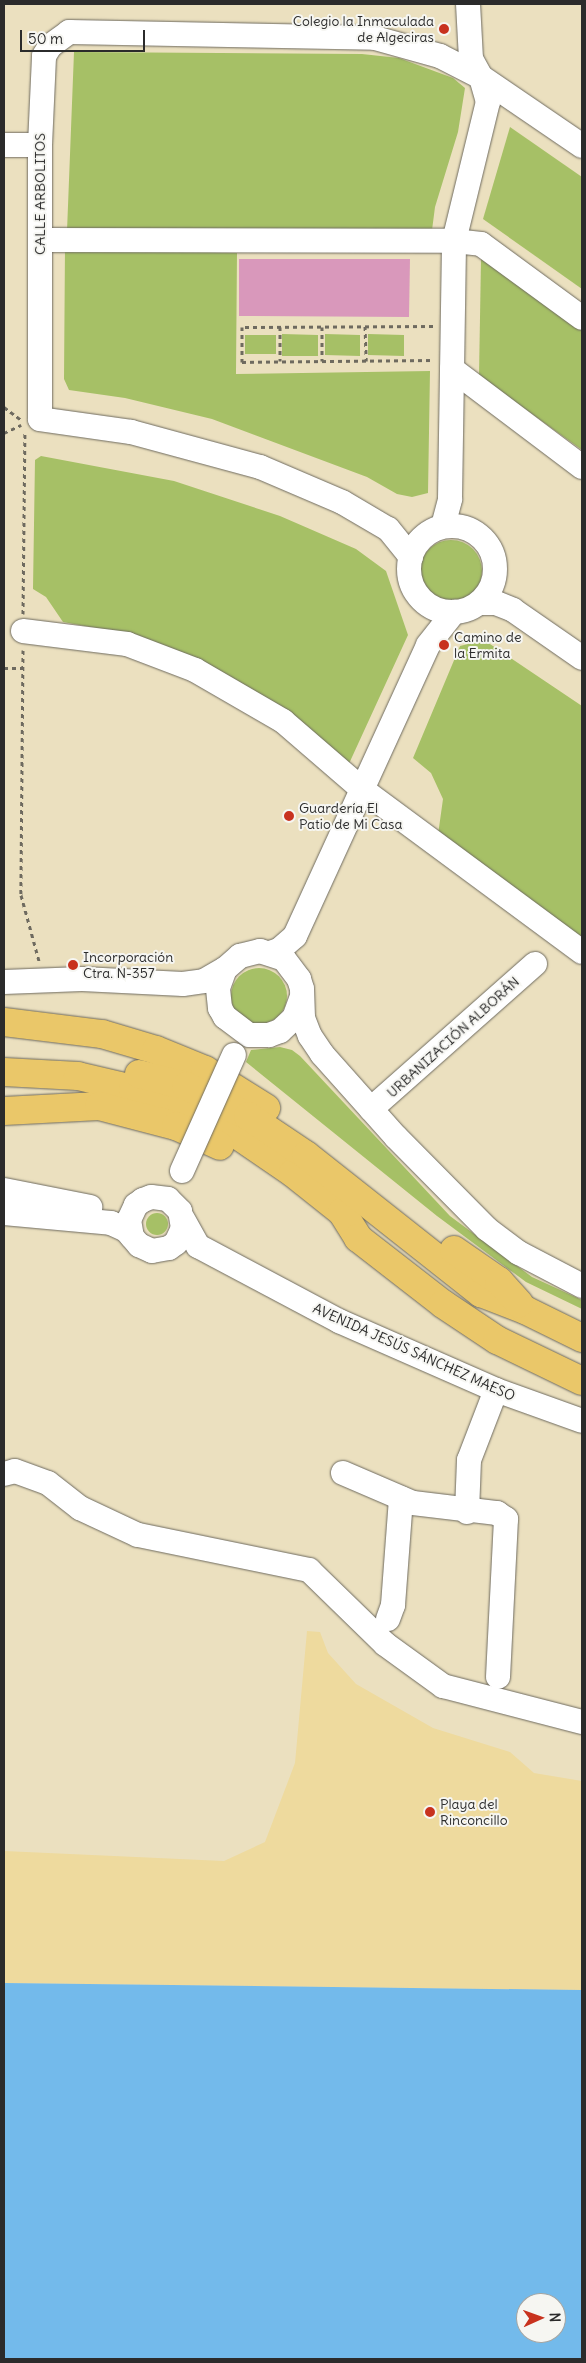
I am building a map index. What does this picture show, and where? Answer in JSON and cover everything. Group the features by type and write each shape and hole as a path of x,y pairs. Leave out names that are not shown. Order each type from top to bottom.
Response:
{"highway":[{"path":"4,1022 102,1034 156,1050 205,1070 311,1136 498,1281 525,1310"},
{"path":"4,1054 79,1058 186,1086 230,1108 306,1155 481,1294 525,1310 582,1338"},
{"path":"4,1072 78,1076 133,1089 182,1106 236,1134 293,1173 342,1212 358,1238"},
{"path":"4,1111 98,1106 176,1126 245,1159 336,1228 358,1238 497,1340 582,1381"}],"street":[{"path":"468,4 471,59 481,76 487,109 454,241 450,499 444,530 411,557 411,583 415,592 430,607 454,612 480,603 496,603 513,610 582,658"},
{"name":"CALLE ARBOLITOS","path":"411,557 388,529 342,502 260,467 131,432 40,419 40,145 44,56 50,46 69,32 375,38 440,56 481,76 582,146"},
{"path":"4,145 40,145"},
{"path":"40,240 454,241 481,244 582,318"},
{"path":"452,365 582,467"},
{"name":"CALLE ARBOLITOS","path":"388,529 444,530"},
{"path":"444,530 488,546 495,565 495,576 492,586 480,603"},
{"path":"495,576 503,599 513,610"},
{"path":"428,645 430,607"},
{"path":"4,982 44,980 182,984 204,981 225,970 250,953 270,953 279,950 294,936 363,790 428,645 454,612"},
{"path":"23,631 127,644 195,670 283,721 363,790 582,952"},
{"path":"294,936 295,970 302,989 303,1018 310,1036 371,1109 487,1229 519,1254 582,1286"},
{"path":"270,953 284,959 295,970"},
{"name":"URBANIZACIÓN ALBORÁN","path":"371,1109 535,964"},
{"path":"225,970 218,988 220,1008 232,1025 244,1033 259,1036 279,1031 294,1018 301,999"},
{"path":"169,1248 180,1236 181,1176 244,1033"},
{"path":"132,1237 129,1220 131,1212 136,1205 181,1176"},
{"path":"4,1190 68,1204 131,1212"},
{"path":"4,1213 112,1223 132,1237 139,1245 152,1251 198,1246 181,1215 168,1199 151,1197"},
{"name":"AVENIDA JESÚS SÁNCHEZ MAESO","path":"198,1246 339,1321 496,1390 582,1421"},
{"path":"466,1512 469,1460 496,1390"},
{"path":"4,1474 15,1471 48,1483 80,1508 138,1535 309,1570 378,1637 443,1686 582,1722"},
{"path":"343,1473 401,1498 426,1506 466,1512 497,1513 504,1516 507,1523 498,1678"},
{"path":"388,1619 393,1606 401,1498"}],"path":[{"path":"365,326 366,361"},
{"path":"452,365 366,361 242,362 242,327 453,326"},
{"path":"280,327 280,361"},
{"path":"322,327 322,361"},
{"path":"4,407 25,424 21,895 44,980"},
{"path":"4,668 22,668"}],"green space":[{"path":"74,52 362,54 399,58 453,78 465,88 458,132 435,207 431,238 67,231"},
{"path":"510,127 582,177 582,289 483,219"},
{"path":"65,247 237,253 236,374 430,371 428,493 412,497 397,494 367,477 212,419 125,398 69,390 64,379"},
{"path":"481,259 582,331 582,450 479,376"},
{"path":"282,334 318,335 318,356 282,356"},
{"path":"325,334 360,335 360,356 325,355"},
{"path":"368,334 404,335 404,356 368,355"},
{"path":"245,335 276,335 276,354 245,354"},
{"path":"41,456 174,481 280,516 356,549 386,571 408,635 347,768 133,635 63,622 46,597 33,589 35,460"},
{"path":"451,540 463,542 473,549 480,559 482,571 480,583 473,593 463,600 451,602 439,600 429,593 422,583 420,571 422,559 429,549 439,542"},
{"path":"484,640 582,706 582,948 437,842 443,799 431,773 413,758 460,646"},
{"path":"259,968 270,970 279,976 285,985 287,996 285,1007 279,1016 270,1022 259,1024 248,1022 239,1016 233,1007 231,996 233,985 239,976 248,970"},
{"path":"280,1047 292,1050 300,1056 450,1216 532,1277 582,1300 582,1309 526,1282 437,1216 246,1062 251,1050"},
{"path":"157,1213 165,1216 168,1224 165,1232 157,1235 149,1232 146,1224 149,1216"}],"sand":[{"name":"Playa del Rinconcillo","path":"307,1631 320,1632 328,1653 356,1684 433,1728 510,1752 534,1773 582,1781 582,1990 4,1983 4,1851 224,1861 265,1842 295,1763"}],"water":[{"path":"4,1983 582,1990 582,2359 4,2359"}],"building":[{"path":"239,259 410,259 409,317 239,316"}],"place":[{"name":"Colegio la Inmaculada de Algeciras","path":"444,29"},
{"name":"Camino de la Ermita","path":"444,645"},
{"name":"Guardería El Patio de Mi Casa","path":"289,816"},
{"name":"Incorporación Ctra. N-357","path":"73,965"},
{"name":"Playa del Rinconcillo","path":"430,1812"}]}
